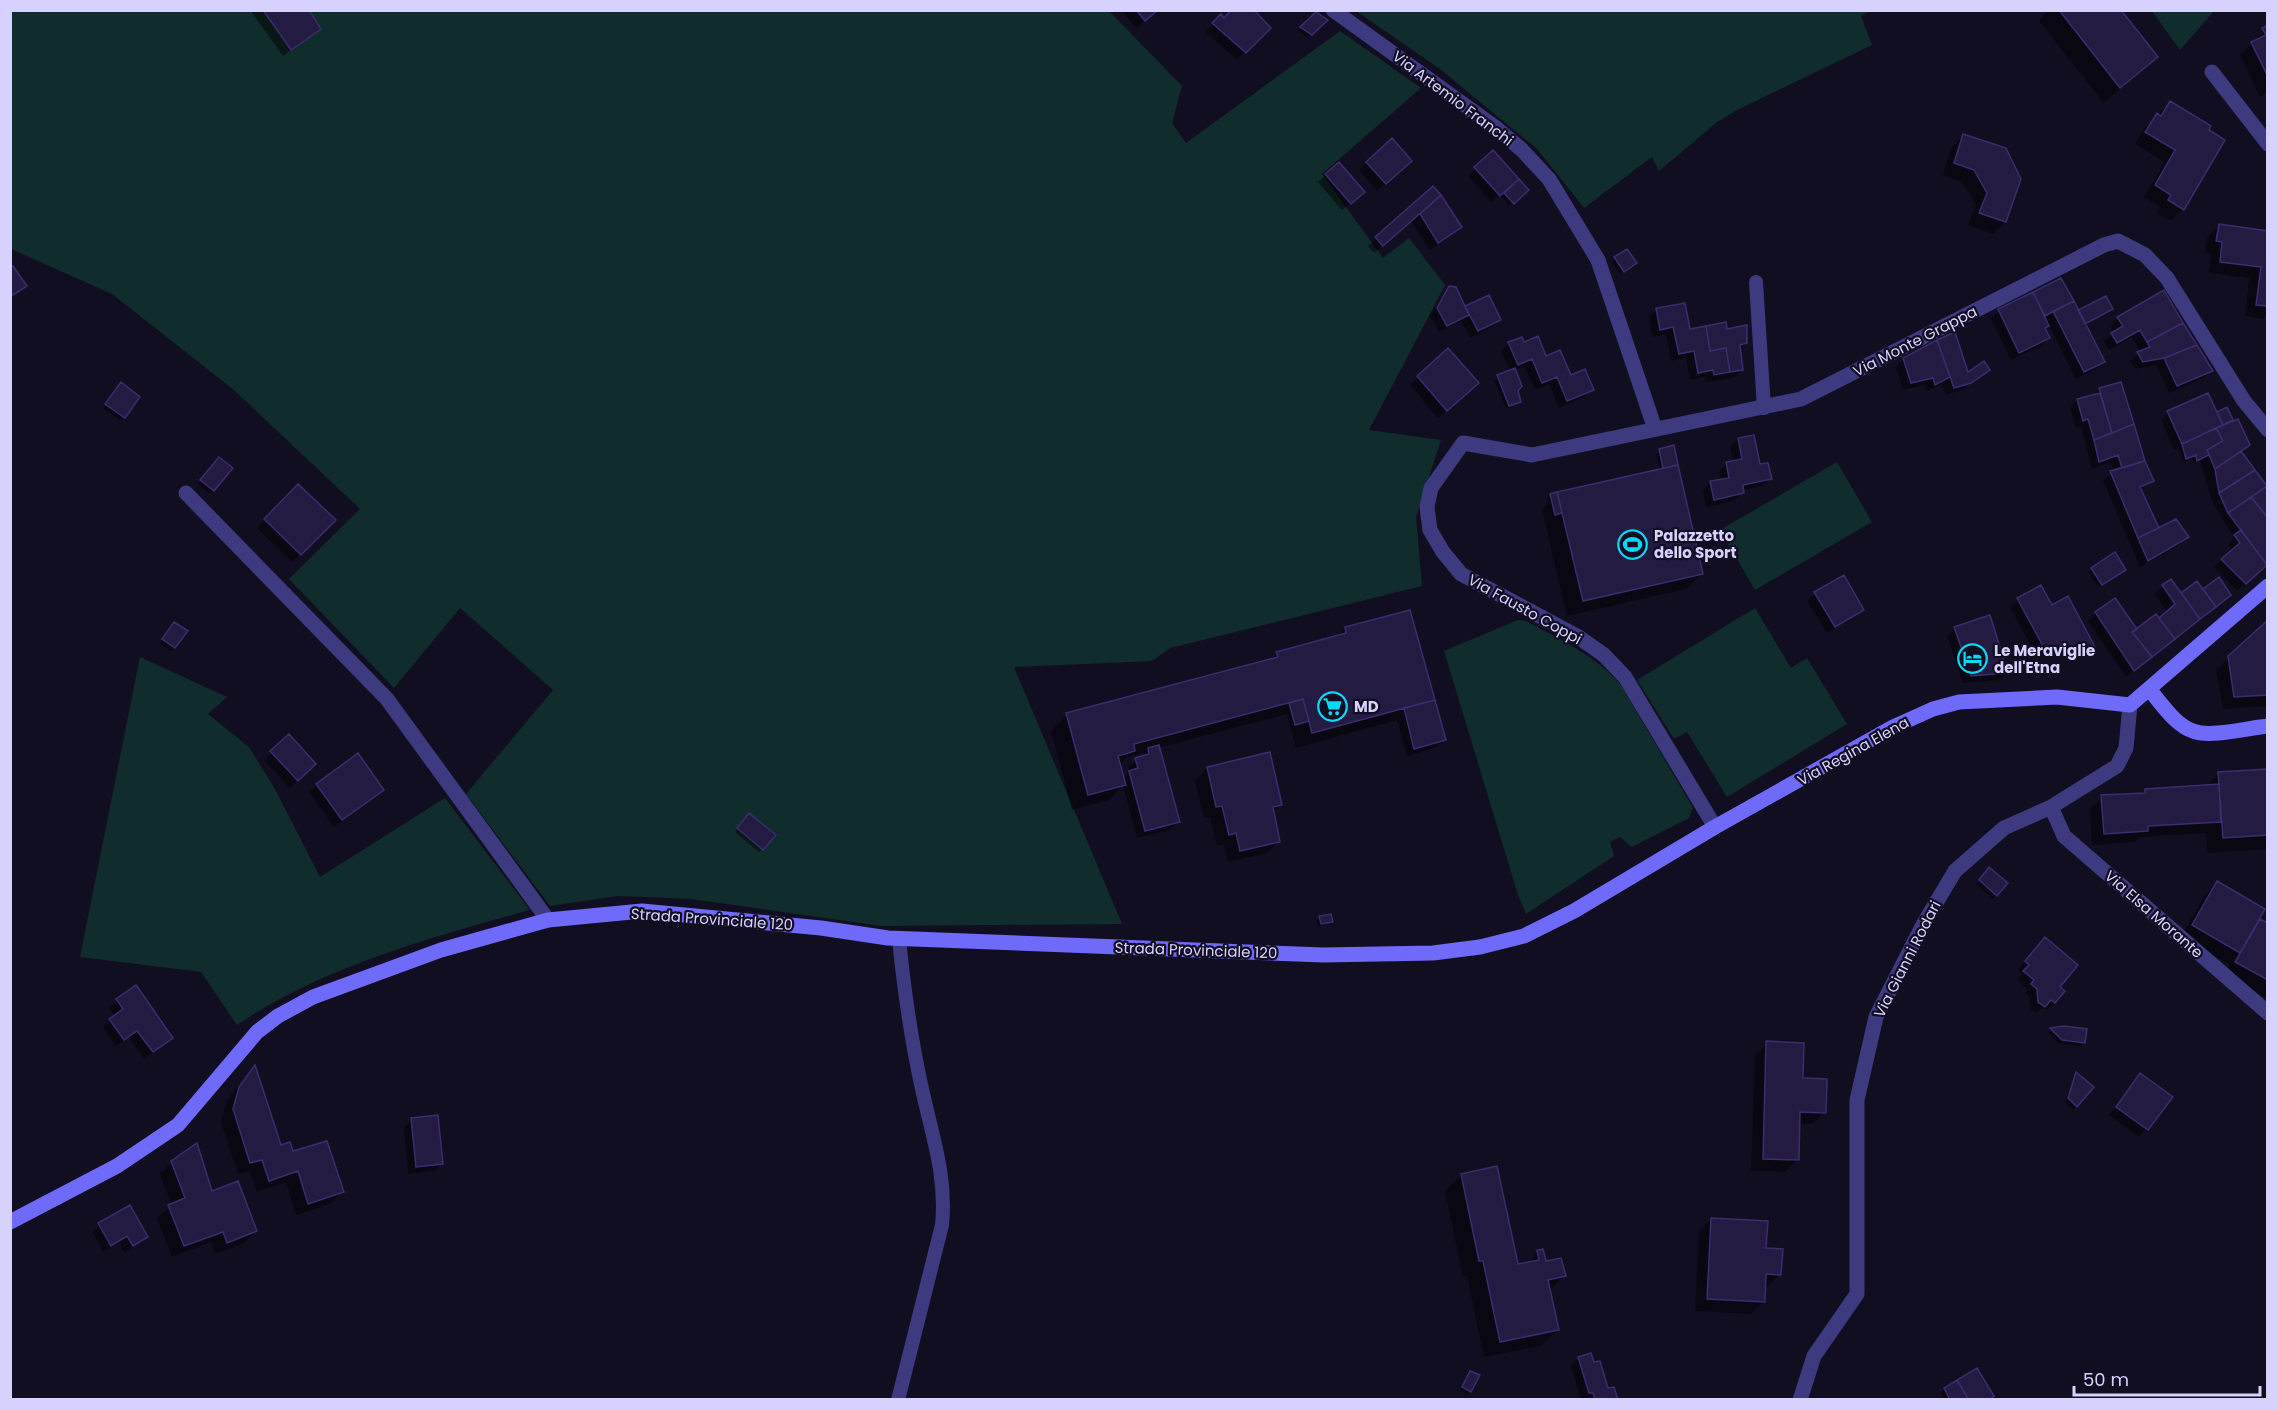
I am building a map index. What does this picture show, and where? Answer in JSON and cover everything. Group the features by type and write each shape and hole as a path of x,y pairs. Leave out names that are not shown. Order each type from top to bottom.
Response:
{"street":[{"name":"Via Artemio Franchi","path":"1333,10 1495,127 1522,150 1549,179 1598,260 1655,429"},
{"path":"2211,72 2268,144"},
{"name":"Via Monte Grappa","path":"1463,443 1532,455 1801,399 2104,245 2118,241 2145,255 2167,278 2244,401 2268,430"},
{"name":"Via Fausto Coppi","path":"1463,443 1431,488 1427,507 1430,530 1443,552 1461,574 1577,636 1604,655 1625,677 1715,827"},
{"path":"186,493 387,699 548,920"},
{"path":"2130,705 2268,586"},
{"path":"2149,689 2174,718 2192,731 2206,734 2268,726"},
{"name":"Via Regina Elena","path":"1433,953 1480,947 1524,936 1574,911 1715,827 1893,727 1934,709 1959,702 2057,697 2130,705"},
{"name":"Via Gianni Rodari","path":"1800,1400 1814,1356 1857,1294 1857,1100 1876,1017 1924,924 1955,872 2004,828 2051,807 2117,766 2126,748 2130,705"},
{"name":"Via Elsa Morante","path":"2051,807 2064,836 2268,1013"},
{"name":"Strada Provinciale 120","path":"10,1222 117,1166 178,1125 257,1032 278,1016 313,997 441,950 548,920 642,911 821,928 899,939 1323,955 1433,953"}],"lane":[{"path":"1756,282 1764,408"},
{"path":"898,1400 942,1224 944,1200 942,1172 922,1089 905,1001 899,939"}],"green space":[{"path":"11,11 1109,11 1182,86 1172,123 1186,143 1340,31 1421,88 1322,174 1383,258 1409,238 1445,285 1369,430 1441,440 1416,517 1422,586 1170,648 1152,661 1014,667 1122,924 881,926 691,899 617,896 550,906 466,794 553,690 460,608 394,688 289,579 360,509 234,390 112,294 11,249"},
{"path":"1356,11 1870,11 1861,16 1872,45 1737,110 1716,123 1659,171 1652,157 1584,208 1537,149 1440,69"},
{"path":"2152,11 2214,11 2180,50"},
{"path":"1837,462 1872,522 1755,590 1720,530"},
{"path":"1755,608 1791,668 1807,658 1847,724 1727,797 1687,732 1674,739 1637,680"},
{"path":"1518,620 1526,621 1577,649 1611,674 1621,685 1693,808 1689,818 1632,847 1620,837 1610,842 1614,856 1526,914 1518,895 1444,651"},
{"path":"140,657 227,697 208,714 249,747 275,789 320,877 445,798 530,910 416,943 342,970 270,1004 237,1025 201,972 80,957"}],"building":[{"path":"263,10 309,10 321,29 291,50"},
{"path":"1136,10 1158,10 1145,21"},
{"path":"1231,10 1254,10 1271,28 1246,53 1212,23 1221,14 1224,18"},
{"path":"2059,10 2121,10 2158,57 2120,88"},
{"path":"1316,12 1328,20 1312,35 1300,27"},
{"path":"2268,25 2268,77 2251,42 2266,35 2262,28"},
{"path":"2170,101 2211,126 2209,130 2225,140 2184,210 2168,200 2171,195 2155,185 2175,150 2145,132 2157,113 2161,116"},
{"path":"1963,134 2006,148 2021,179 2006,222 1979,213 1987,193 1974,170 1954,163"},
{"path":"1392,138 1412,161 1386,184 1366,162"},
{"path":"1493,150 1519,179 1500,196 1474,167"},
{"path":"1339,162 1365,192 1351,204 1325,174"},
{"path":"1519,179 1529,190 1514,204 1504,193"},
{"path":"1433,186 1441,195 1383,246 1375,237"},
{"path":"1441,195 1462,227 1438,243 1420,214"},
{"path":"2219,224 2268,231 2268,306 2256,305 2261,267 2220,262 2222,242 2216,241"},
{"path":"1627,249 1637,263 1624,272 1614,257"},
{"path":"13,266 27,286 13,295 10,291 10,267"},
{"path":"2061,278 2074,301 2045,316 2033,292"},
{"path":"1449,286 1456,287 1469,315 1447,326 1437,308"},
{"path":"2164,290 2183,323 2147,342 2140,330 2117,343 2111,333 2123,326 2117,317"},
{"path":"2033,292 2049,326 2045,328 2050,338 2019,353 1998,309"},
{"path":"1489,295 1501,320 1478,331 1465,306"},
{"path":"2106,296 2113,309 2085,324 2078,310"},
{"path":"2074,301 2105,362 2084,372 2053,311"},
{"path":"1685,303 1690,329 1706,326 1710,351 1726,348 1730,372 1714,375 1713,370 1698,373 1694,351 1679,354 1673,327 1660,330 1656,308"},
{"path":"1726,322 1727,329 1747,325 1747,343 1740,345 1743,370 1730,372 1726,348 1710,351 1706,326"},
{"path":"2183,323 2197,345 2164,358 2143,362 2137,352 2150,347 2147,342"},
{"path":"1955,332 1968,372 1984,361 1990,370 1971,383 1954,388 1937,340"},
{"path":"1538,336 1546,356 1560,350 1571,375 1585,369 1594,390 1567,401 1557,377 1542,383 1532,359 1518,365 1508,342 1522,337 1524,342"},
{"path":"1937,340 1950,377 1935,385 1933,378 1911,383 1903,358"},
{"path":"2197,345 2213,371 2177,386 2164,358"},
{"path":"1448,348 1479,383 1447,411 1417,376"},
{"path":"1515,368 1522,386 1518,391 1521,402 1509,406 1497,375"},
{"path":"121,382 140,397 125,418 105,404"},
{"path":"2121,382 2134,424 2112,433 2099,388"},
{"path":"2100,393 2112,433 2094,440 2088,419 2083,421 2077,399"},
{"path":"2208,393 2223,425 2182,444 2167,411"},
{"path":"2227,407 2233,420 2223,425 2217,412"},
{"path":"2238,419 2250,445 2215,469 2207,450 2223,441 2216,428"},
{"path":"2134,424 2145,461 2122,468 2118,455 2099,462 2094,440"},
{"path":"2216,428 2223,441 2207,450 2209,455 2197,461 2196,455 2186,459 2182,444"},
{"path":"1754,435 1760,464 1768,463 1772,479 1743,485 1744,493 1714,500 1710,481 1729,478 1726,462 1742,459 1738,438"},
{"path":"1674,445 1678,465 1663,468 1659,449"},
{"path":"2241,451 2255,470 2219,493 2215,469"},
{"path":"219,457 233,468 214,491 200,480"},
{"path":"2145,461 2154,481 2140,487 2159,528 2138,538 2110,471"},
{"name":"Palazzetto dello Sport","path":"1678,465 1703,574 1583,601 1557,492"},
{"path":"2255,470 2267,486 2228,513 2219,493"},
{"path":"298,484 336,520 301,555 264,519"},
{"path":"2268,486 2268,518 2251,497"},
{"path":"1557,492 1562,513 1555,515 1550,494"},
{"path":"2251,497 2268,518 2267,565 2228,513"},
{"path":"2176,519 2189,537 2148,561 2138,538"},
{"path":"2241,530 2267,565 2246,584 2221,559 2240,543 2234,535"},
{"path":"2115,552 2126,570 2102,585 2091,568"},
{"path":"1844,575 1864,610 1835,627 1814,592"},
{"path":"2219,577 2231,595 2216,607 2203,589"},
{"path":"2171,579 2200,619 2175,639 2159,618 2175,604 2162,585"},
{"path":"2197,581 2216,607 2200,619 2181,593"},
{"path":"2041,585 2052,605 2068,596 2095,647 2044,648 2017,598"},
{"path":"2115,598 2137,629 2132,632 2152,657 2134,671 2095,612"},
{"path":"1410,610 1435,700 1312,733 1303,699 1134,744 1135,751 1118,756 1126,785 1088,795 1066,713 1278,657 1276,652 1346,633 1345,627"},
{"path":"2156,614 2175,639 2152,657 2132,632"},
{"path":"1990,615 2008,673 1971,676 1954,627"},
{"path":"2268,620 2268,695 2234,697 2228,656"},
{"path":"174,622 188,631 175,648 162,639"},
{"path":"1303,699 1309,721 1295,725 1289,703"},
{"path":"1435,700 1446,740 1414,749 1404,708"},
{"path":"289,734 316,764 298,781 270,751"},
{"path":"1159,745 1180,822 1145,831 1129,771 1138,768 1135,758 1149,754 1148,748"},
{"path":"1270,752 1282,805 1273,807 1280,842 1240,851 1236,833 1229,835 1222,806 1216,807 1207,767"},
{"path":"358,753 384,790 342,820 316,784"},
{"path":"2268,769 2268,835 2223,838 2218,772"},
{"path":"2219,784 2221,822 2148,826 2148,831 2104,834 2101,795 2145,793 2145,789"},
{"path":"749,813 776,835 763,850 737,828"},
{"path":"1989,867 2008,883 1997,896 1979,880"},
{"path":"2217,881 2265,909 2240,953 2192,925"},
{"path":"1331,914 1333,922 1321,924 1319,916"},
{"path":"2260,919 2268,923 2268,980 2235,962"},
{"path":"2045,937 2078,965 2060,987 2065,991 2055,1003 2051,1000 2045,1007 2038,1002 2037,989 2031,984 2034,980 2023,971 2029,965 2025,961"},
{"path":"136,985 173,1038 153,1052 137,1031 124,1040 109,1019 123,1009 116,999"},
{"path":"2064,1026 2087,1029 2085,1043 2062,1040 2050,1028"},
{"path":"1766,1041 1804,1043 1803,1078 1827,1079 1826,1113 1800,1112 1799,1160 1763,1159"},
{"path":"255,1065 281,1145 290,1142 293,1151 327,1141 344,1192 308,1204 298,1171 269,1181 262,1160 250,1163 233,1109 239,1087"},
{"path":"2076,1072 2094,1087 2077,1107 2068,1098"},
{"path":"2140,1073 2173,1097 2148,1130 2116,1107"},
{"path":"438,1115 443,1164 416,1167 411,1118"},
{"path":"197,1143 212,1191 238,1181 257,1231 227,1243 223,1232 184,1246 168,1205 185,1198 171,1161"},
{"path":"1497,1166 1518,1264 1539,1260 1537,1250 1543,1249 1546,1261 1561,1258 1566,1276 1548,1280 1559,1330 1500,1342 1483,1261 1479,1261 1461,1174"},
{"path":"130,1205 148,1237 133,1246 127,1236 111,1246 98,1223"},
{"path":"1711,1218 1768,1221 1766,1248 1783,1249 1781,1275 1766,1274 1765,1302 1707,1299"},
{"path":"1591,1353 1594,1362 1600,1361 1608,1388 1614,1387 1618,1400 1595,1400 1593,1393 1589,1393 1578,1357"},
{"path":"1977,1368 1994,1396 1989,1400 1969,1400 1957,1380"},
{"path":"1470,1371 1480,1375 1471,1392 1462,1387"},
{"path":"1957,1380 1969,1400 1950,1400 1944,1388"}],"place":[{"name":"Palazzetto dello Sport","path":"1633,544"},
{"name":"Le Meraviglie dell'Etna","path":"1973,659"},
{"name":"MD","path":"1333,706"}]}
